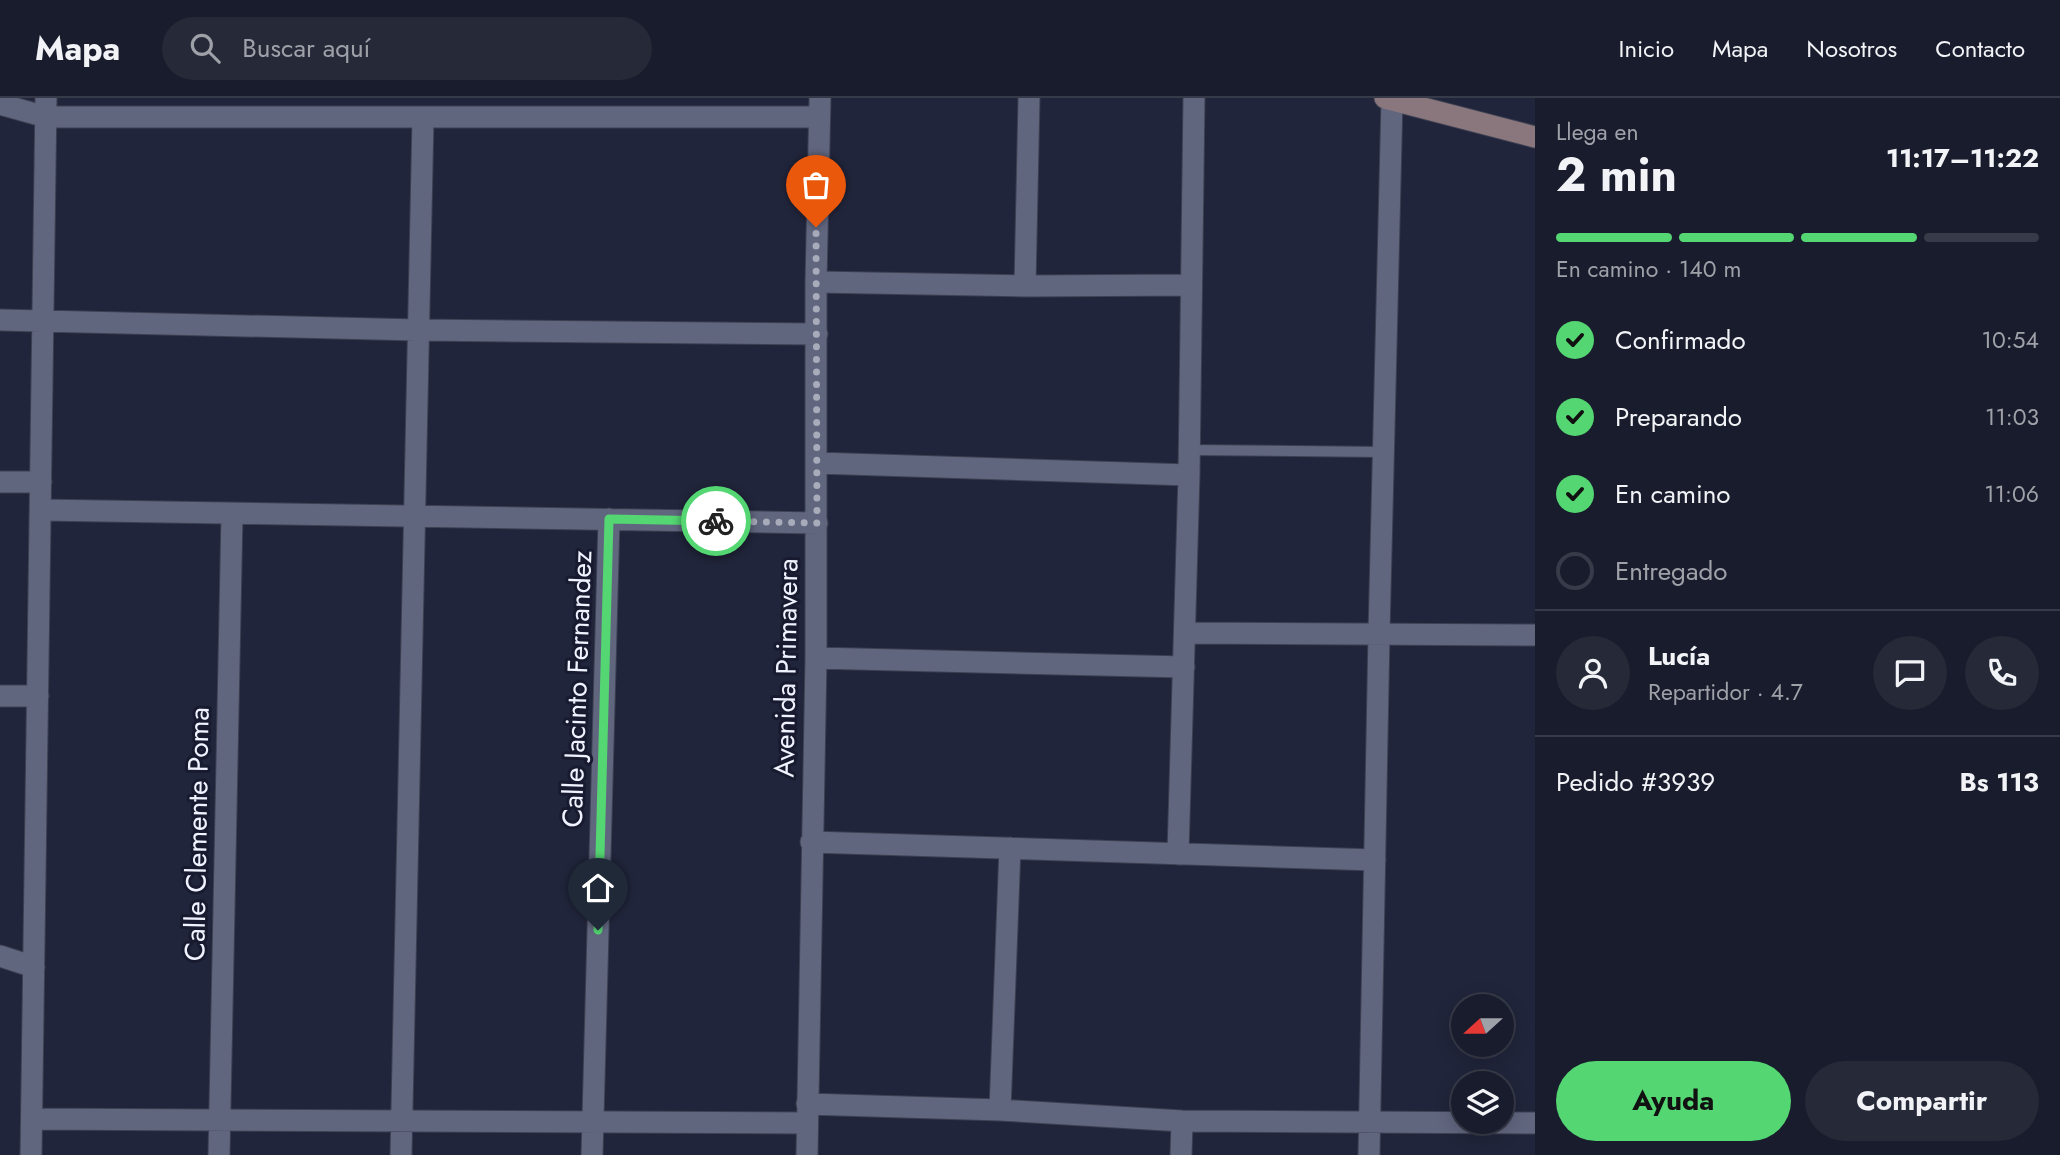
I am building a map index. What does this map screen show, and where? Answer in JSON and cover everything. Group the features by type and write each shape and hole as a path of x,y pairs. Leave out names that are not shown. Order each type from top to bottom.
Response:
{"street":[{"path":"1026,286 1029,98"},
{"path":"1178,854 1190,450 1194,98"},
{"path":"1369,1155 1389,99 1535,137"},
{"path":"0,104 46,108 423,118 819,108"},
{"path":"31,1155 46,108"},
{"name":"Avenida Primavera","path":"807,1155 816,658 819,108"},
{"path":"401,1155 423,118"},
{"path":"816,282 1026,286 1190,285"},
{"path":"0,320 417,330 817,334"},
{"path":"817,463 1189,475"},
{"path":"0,482 41,482"},
{"path":"41,510 817,523"},
{"name":"Calle Clemente Poma","path":"219,1155 232,514"},
{"name":"Calle Jacinto Fernandez","path":"592,1155 609,519"},
{"path":"1186,633 1535,635"},
{"path":"816,658 1184,667"},
{"path":"0,696 38,696"},
{"path":"811,842 1375,860"},
{"path":"1000,1110 1010,848"},
{"path":"0,957 34,967"},
{"path":"32,1119 593,1122 807,1113 1000,1110 1182,1121 1535,1123"},
{"path":"1181,1155 1182,1121"}],"lane":[{"path":"1190,450 1384,452"}],"way so far":[{"path":"716,521 817,523 816,227"}],"route":[{"path":"598,930 609,519 716,521"}]}
